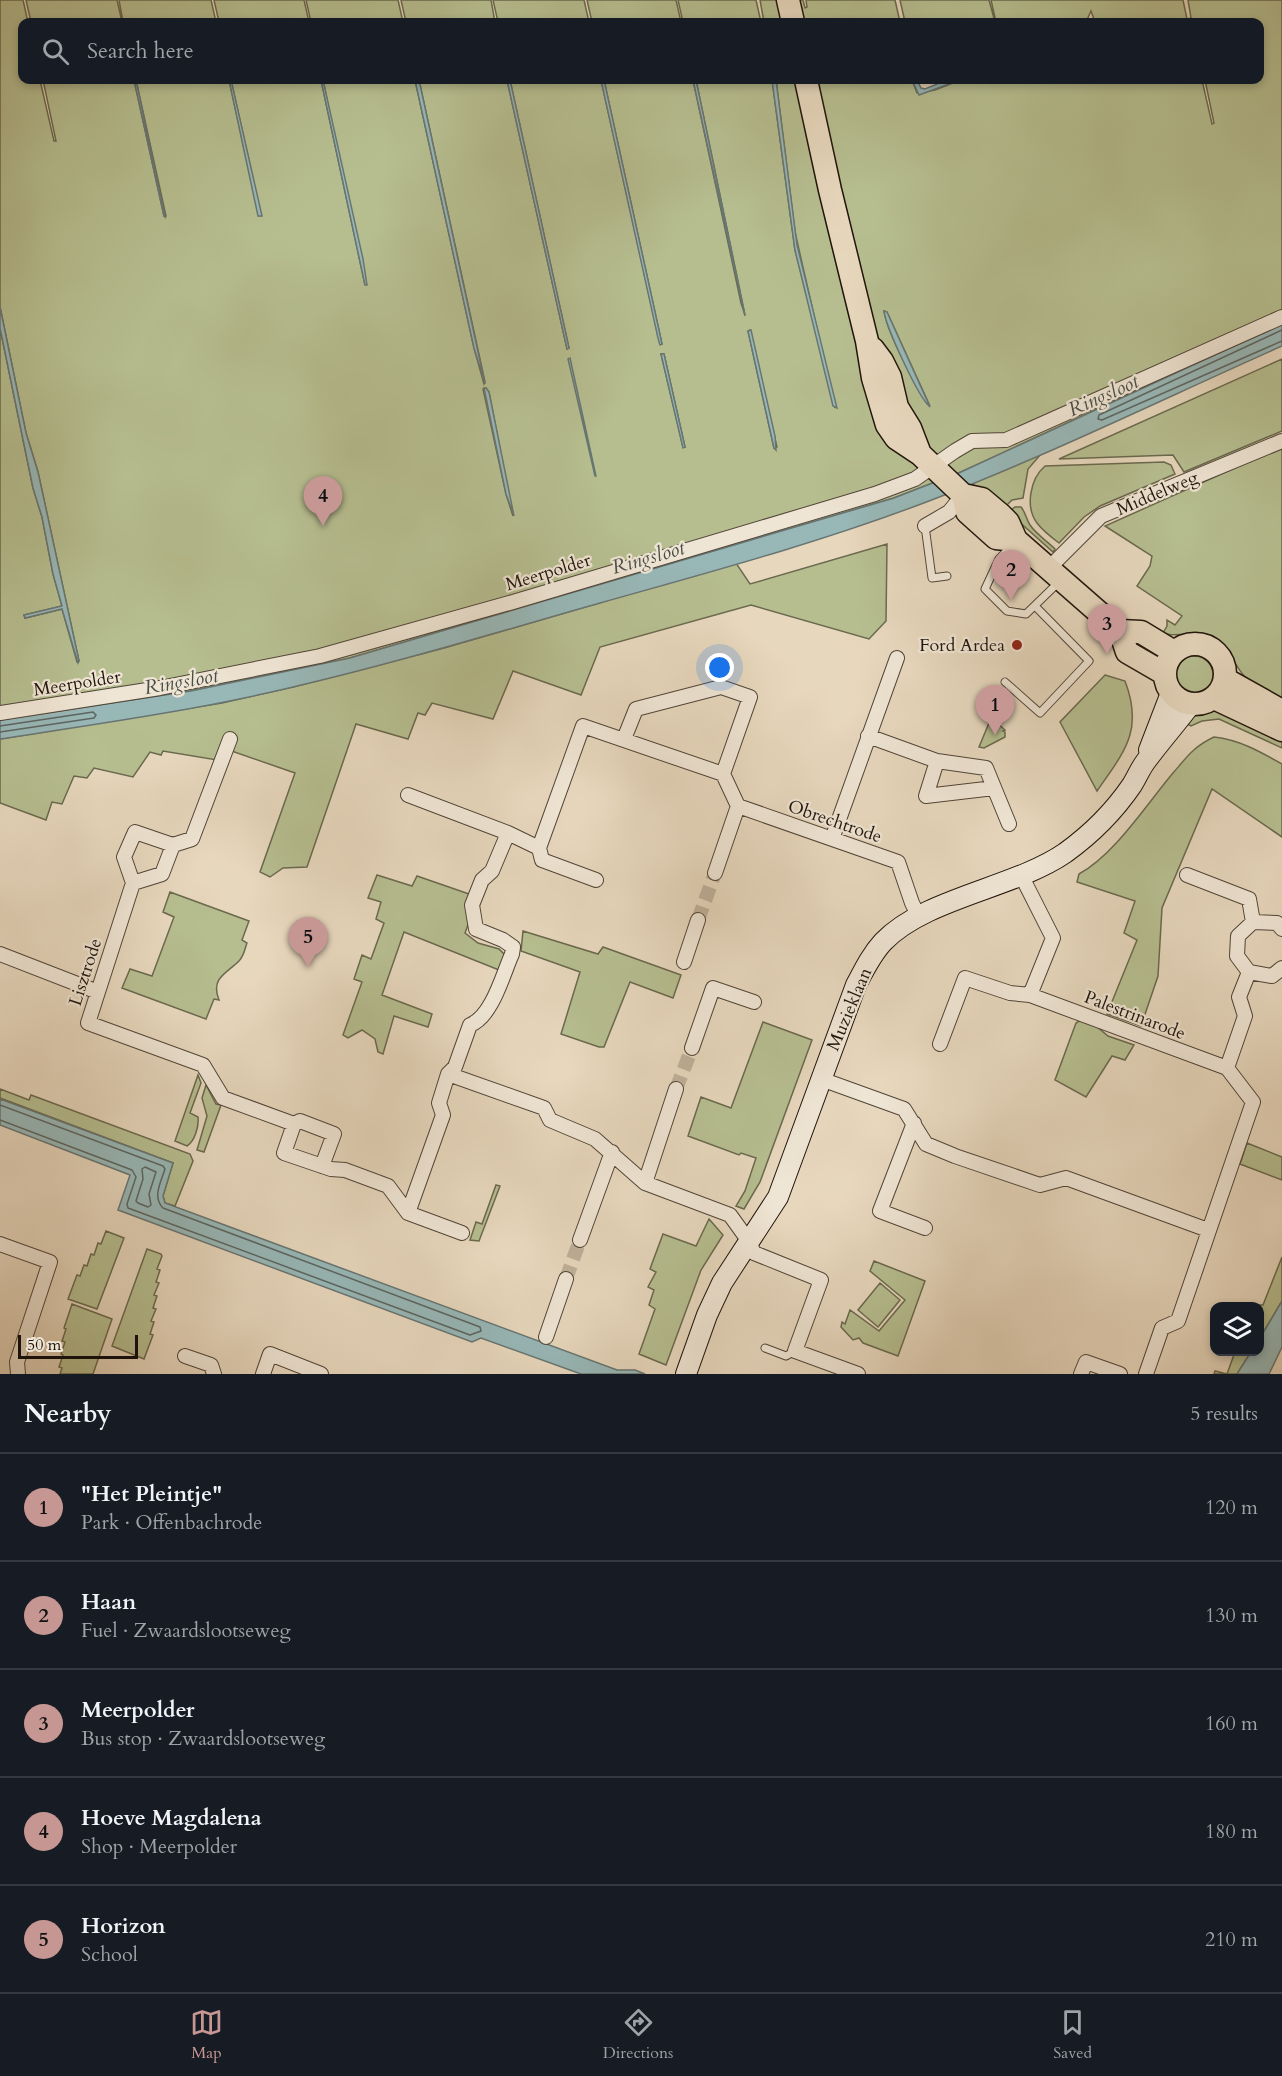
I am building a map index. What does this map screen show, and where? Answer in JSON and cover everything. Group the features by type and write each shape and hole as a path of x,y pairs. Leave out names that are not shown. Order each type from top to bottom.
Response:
{"main road":[{"path":"788,0 792,18"},
{"path":"807,84 867,340 890,377 897,407 945,478 982,500 1001,515 1008,522 1016,540 1120,631 1127,652 1176,690 1199,704 1214,698 1223,686 1225,679 1223,662 1213,650 1197,644 1174,652 1167,662 1176,690"},
{"path":"1120,631 1141,632 1174,652"},
{"path":"1225,679 1282,711"},
{"path":"1214,698 1282,730"}],"street":[{"name":"Meerpolder","path":"925,526 949,512 945,478 972,441 1006,440 1282,317"},
{"name":"Middelweg","path":"1054,574 1101,516 1282,441"},
{"name":"Meerpolder","path":"0,713 160,688 320,656 513,602 711,541 875,494 915,479 945,478"},
{"path":"832,839 897,658"},
{"path":"624,739 636,709 721,687 750,698 723,774 738,806 715,873"},
{"name":"Muzieklaan","path":"686,1374 707,1315 722,1283 778,1197 856,985 874,954 891,935 919,917 1021,875 1065,853 1095,827 1132,786 1146,761 1159,721 1176,690"},
{"path":"596,880 542,860 539,848 583,726 723,774"},
{"path":"868,736 937,761 986,768 1009,824"},
{"path":"173,845 162,874 133,883 124,857 135,832 173,845 192,839 230,739"},
{"path":"937,761 926,796 994,788"},
{"path":"408,795 508,833 539,848"},
{"name":"Obrechtrode","path":"738,806 898,862 919,917"},
{"path":"408,1213 443,1115 438,1103 448,1074 454,1067 470,1025 478,1022 491,1005 512,954 513,947 503,940 476,929 472,905 482,880 492,871 508,833"},
{"path":"1021,875 1053,938 1030,995"},
{"path":"1187,875 1249,899 1253,922"},
{"name":"Lisztrode","path":"133,883 88,1023 203,1065 223,1098 294,1124"},
{"path":"684,962 698,920"},
{"path":"1282,929 1277,923 1253,922 1238,936 1237,956 1249,972 1272,976 1282,968"},
{"path":"0,954 98,992"},
{"path":"1146,1374 1162,1328 1178,1321 1253,1102 1227,1068 1245,1016 1239,997 1249,972"},
{"name":"Palestrinarode","path":"940,1044 965,978 1010,993 1030,995 1227,1068"},
{"path":"692,1048 713,988 754,1002"},
{"path":"448,1074 544,1108 550,1120 595,1139 645,1183 730,1215 748,1240 754,1253 820,1280 795,1351 858,1374"},
{"path":"821,1079 904,1108 926,1144 966,1160 1040,1185 1066,1178 1208,1230"},
{"path":"645,1183 676,1089"},
{"path":"322,1166 334,1134 300,1121 294,1124 284,1153 322,1166 331,1169 345,1170 388,1186 408,1213 462,1233"},
{"path":"914,1123 880,1211 925,1228"},
{"path":"580,1240 612,1152"},
{"path":"0,1244 50,1262 17,1362 18,1374"},
{"path":"546,1337 566,1279"},
{"path":"263,1374 270,1354 321,1374"},
{"path":"185,1356 211,1365 214,1374"},
{"path":"1082,1374 1086,1362 1120,1374"}],"lane":[{"path":"925,526 932,578 947,576"},
{"path":"1016,540 999,559 985,589 1007,611 1026,614 1035,606 1054,574"},
{"path":"1005,682 1040,713 1089,661 1035,606"},
{"path":"765,1348 786,1356 795,1351"}],"green space":[{"path":"0,0 23,0 27,18 18,18 18,84 41,84 54,141 56,141 44,84 135,84 164,216 166,216 137,84 230,84 259,216 261,215 232,84 322,84 365,285 324,84 416,84 484,384 420,84 508,84 567,349 569,348 511,84 602,84 660,344 662,344 605,84 694,84 745,315 697,84 773,84 795,250 835,408 795,232 776,84 914,84 917,93 935,90 950,84 1203,84 1212,124 1214,123 1206,84 1264,84 1264,18 1191,18 1188,0 1282,0 1282,324 961,472 894,498 350,658 191,691 0,720 0,328 33,488 42,517 62,606 24,615 25,618 62,609 77,662 79,661 38,472 26,433 0,307","holes":["884,311 887,312 930,406 903,360","750,330 777,447 774,448 748,331","661,354 664,354 685,447 683,447","486,388 489,392 513,516 483,389"]},
{"path":"26,0 117,0 121,18 30,18"},
{"path":"119,0 211,0 215,18 122,18"},
{"path":"214,0 304,0 308,18 218,18"},
{"path":"306,0 398,0 402,18 310,18"},
{"path":"401,0 491,0 494,18 405,18"},
{"path":"493,0 584,0 588,18 497,18"},
{"path":"587,0 676,0 680,18 591,18"},
{"path":"678,0 756,0 760,18 682,18"},
{"path":"760,0 803,0 805,8 807,7 806,0 895,0 899,18 763,18"},
{"path":"900,0 989,0 994,18 904,18"},
{"path":"991,0 1183,0 1187,18 1094,18 1091,11 1088,18 995,18"},
{"path":"1282,359 1282,431 1184,472 1173,455 1059,459"},
{"path":"1282,447 1282,701 1246,678 1222,643 1210,635 1163,633 1167,620 1175,625 1182,616 1137,586 1150,566 1152,556 1105,526"},
{"path":"1041,454 1028,469 1023,498 1012,500 1007,505 1001,504 971,483"},
{"path":"1164,462 1171,465 1175,474 1100,506 1084,517 1059,543 1042,529 1033,516 1031,493 1036,478 1045,466"},
{"path":"1015,507 1021,507 1032,528 1055,549 1053,552 1008,512"},
{"path":"887,544 886,621 869,639 751,605 600,647 581,695 513,671 493,719 432,703 425,715 418,713 408,739 356,724 307,867 283,868 270,877 260,872 295,773 223,748 217,760 163,751 161,755 150,752 133,777 94,768 87,778 74,776 62,804 52,802 46,820 0,803 0,739 222,703 293,687 444,648 736,563 750,584"},
{"path":"1194,656 1207,662 1213,675 1207,688 1194,694 1181,688 1175,675 1181,662"},
{"path":"1105,675 1125,681 1130,698 1132,727 1123,752 1097,791 1060,722"},
{"path":"1211,709 1282,736 1282,748 1219,719 1202,721 1191,726 1185,723 1196,713"},
{"path":"989,723 997,723 1005,730 1003,731 1005,737 984,748 979,747"},
{"path":"1214,737 1241,743 1282,764 1282,837 1212,789 1162,908 1158,976 1141,1026 1107,1014 1137,940 1124,933 1135,901 1077,882 1079,874 1117,842 1191,753"},
{"path":"377,875 412,886 417,876 472,895 469,922 465,933 478,943 499,949 505,955 499,970 404,932 382,995 432,1014 428,1027 394,1016 383,1054 378,1052 375,1039 362,1030 348,1038 343,1035 362,982 354,979 362,955 371,959 384,923 376,919 381,902 368,898"},
{"path":"170,892 249,921 242,940 247,943 243,954 239,961 218,981 219,1000 214,999 206,1019 122,988 130,969 152,976 174,917 163,912"},
{"path":"523,931 598,954 603,947 681,975 673,998 630,982 604,1047 561,1034 580,972 521,951"},
{"path":"1081,1020 1090,1021 1108,1036 1134,1045 1125,1060 1112,1056 1086,1097 1055,1080 1076,1023"},
{"path":"763,1022 812,1040 760,1182 744,1209 736,1206 745,1191 756,1158 741,1153 739,1155 688,1136 701,1097 731,1108"},
{"path":"198,1075 201,1083 190,1113 198,1117 198,1125 194,1137 187,1146 175,1141"},
{"path":"206,1085 216,1104 221,1105 204,1152 197,1150 207,1116 202,1098"},
{"path":"0,1089 29,1100 31,1095 190,1154 193,1161 175,1206 165,1203 163,1196 173,1163 0,1098"},
{"path":"1247,1143 1282,1157 1282,1180 1240,1164"},
{"path":"496,1185 500,1186 479,1241 470,1240 476,1222 482,1224"},
{"path":"709,1219 723,1235 701,1270 666,1365 639,1354 655,1309 649,1305 654,1290 648,1287 656,1272 650,1269 663,1234 696,1246"},
{"path":"106,1231 124,1238 97,1309 68,1299 77,1275 80,1276 84,1265 87,1266 91,1254 94,1255"},
{"path":"147,1249 162,1256 157,1269 160,1270 156,1282 159,1283 154,1295 157,1296 153,1308 156,1309 151,1321 154,1322 150,1334 153,1335 144,1359 112,1346"},
{"path":"1282,1257 1282,1301 1264,1331 1264,1302"},
{"path":"874,1261 925,1281 898,1356 863,1343 859,1338 853,1340 841,1327 842,1322 845,1324 850,1310 879,1331 905,1300 870,1271"},
{"path":"880,1283 900,1300 878,1327 858,1310"},
{"path":"72,1304 112,1319 93,1374 60,1374 62,1368 59,1367 63,1355 61,1354 65,1342 62,1341 66,1329 64,1328"},
{"path":"1234,1356 1248,1356 1237,1374 1227,1374"}],"water":[{"path":"135,84 137,84 164,216"},
{"path":"230,84 232,84 262,216 258,216"},
{"path":"322,84 324,84 363,259 367,285 365,285"},
{"path":"416,84 420,84 485,384 474,348"},
{"path":"508,84 511,84 569,348 567,349"},
{"path":"602,84 605,84 662,344 660,345"},
{"path":"694,84 697,84 745,316"},
{"path":"773,84 777,84 797,245 837,408 833,406 795,250"},
{"path":"914,84 919,84 925,89 937,84 949,84 919,95"},
{"path":"0,307 26,433 38,472 78,663 62,609 25,618 24,615 62,606 42,517 33,488 0,328"},
{"path":"884,311 887,312 930,407 903,361"},
{"path":"1282,324 1282,346 1018,465 929,501 848,530 724,568 332,678 184,710 0,739 0,720 191,691 350,658 894,498 961,472"},
{"path":"751,330 775,436 776,450 748,331"},
{"path":"661,354 664,354 685,447 683,448"},
{"path":"570,358 596,476 568,359"},
{"path":"484,388 489,392 514,516 506,494"},
{"path":"0,1099 173,1163 163,1196 165,1203 617,1370 635,1370 645,1374 581,1374 481,1338 472,1342 118,1210 130,1175 0,1125"},
{"path":"1282,1301 1282,1347 1269,1374 1237,1374 1248,1356 1264,1356 1264,1331"}],"tunnel":[{"path":"698,920 715,873"},
{"path":"676,1089 692,1048"},
{"path":"566,1279 580,1240"}],"place":[{"name":"Hoeve Magdalena","path":"323,526"},
{"name":"Haan","path":"1011,600"},
{"name":"Ford Ardea","path":"1017,645"},
{"name":"Meerpolder","path":"1107,654"},
{"name":"\"Het Pleintje\"","path":"995,735"},
{"name":"Horizon","path":"308,967"}],"water label":[{"name":"Ringsloot","path":"1103,395"},
{"name":"Ringsloot","path":"648,557"},
{"name":"Ringsloot","path":"181,681"}]}
